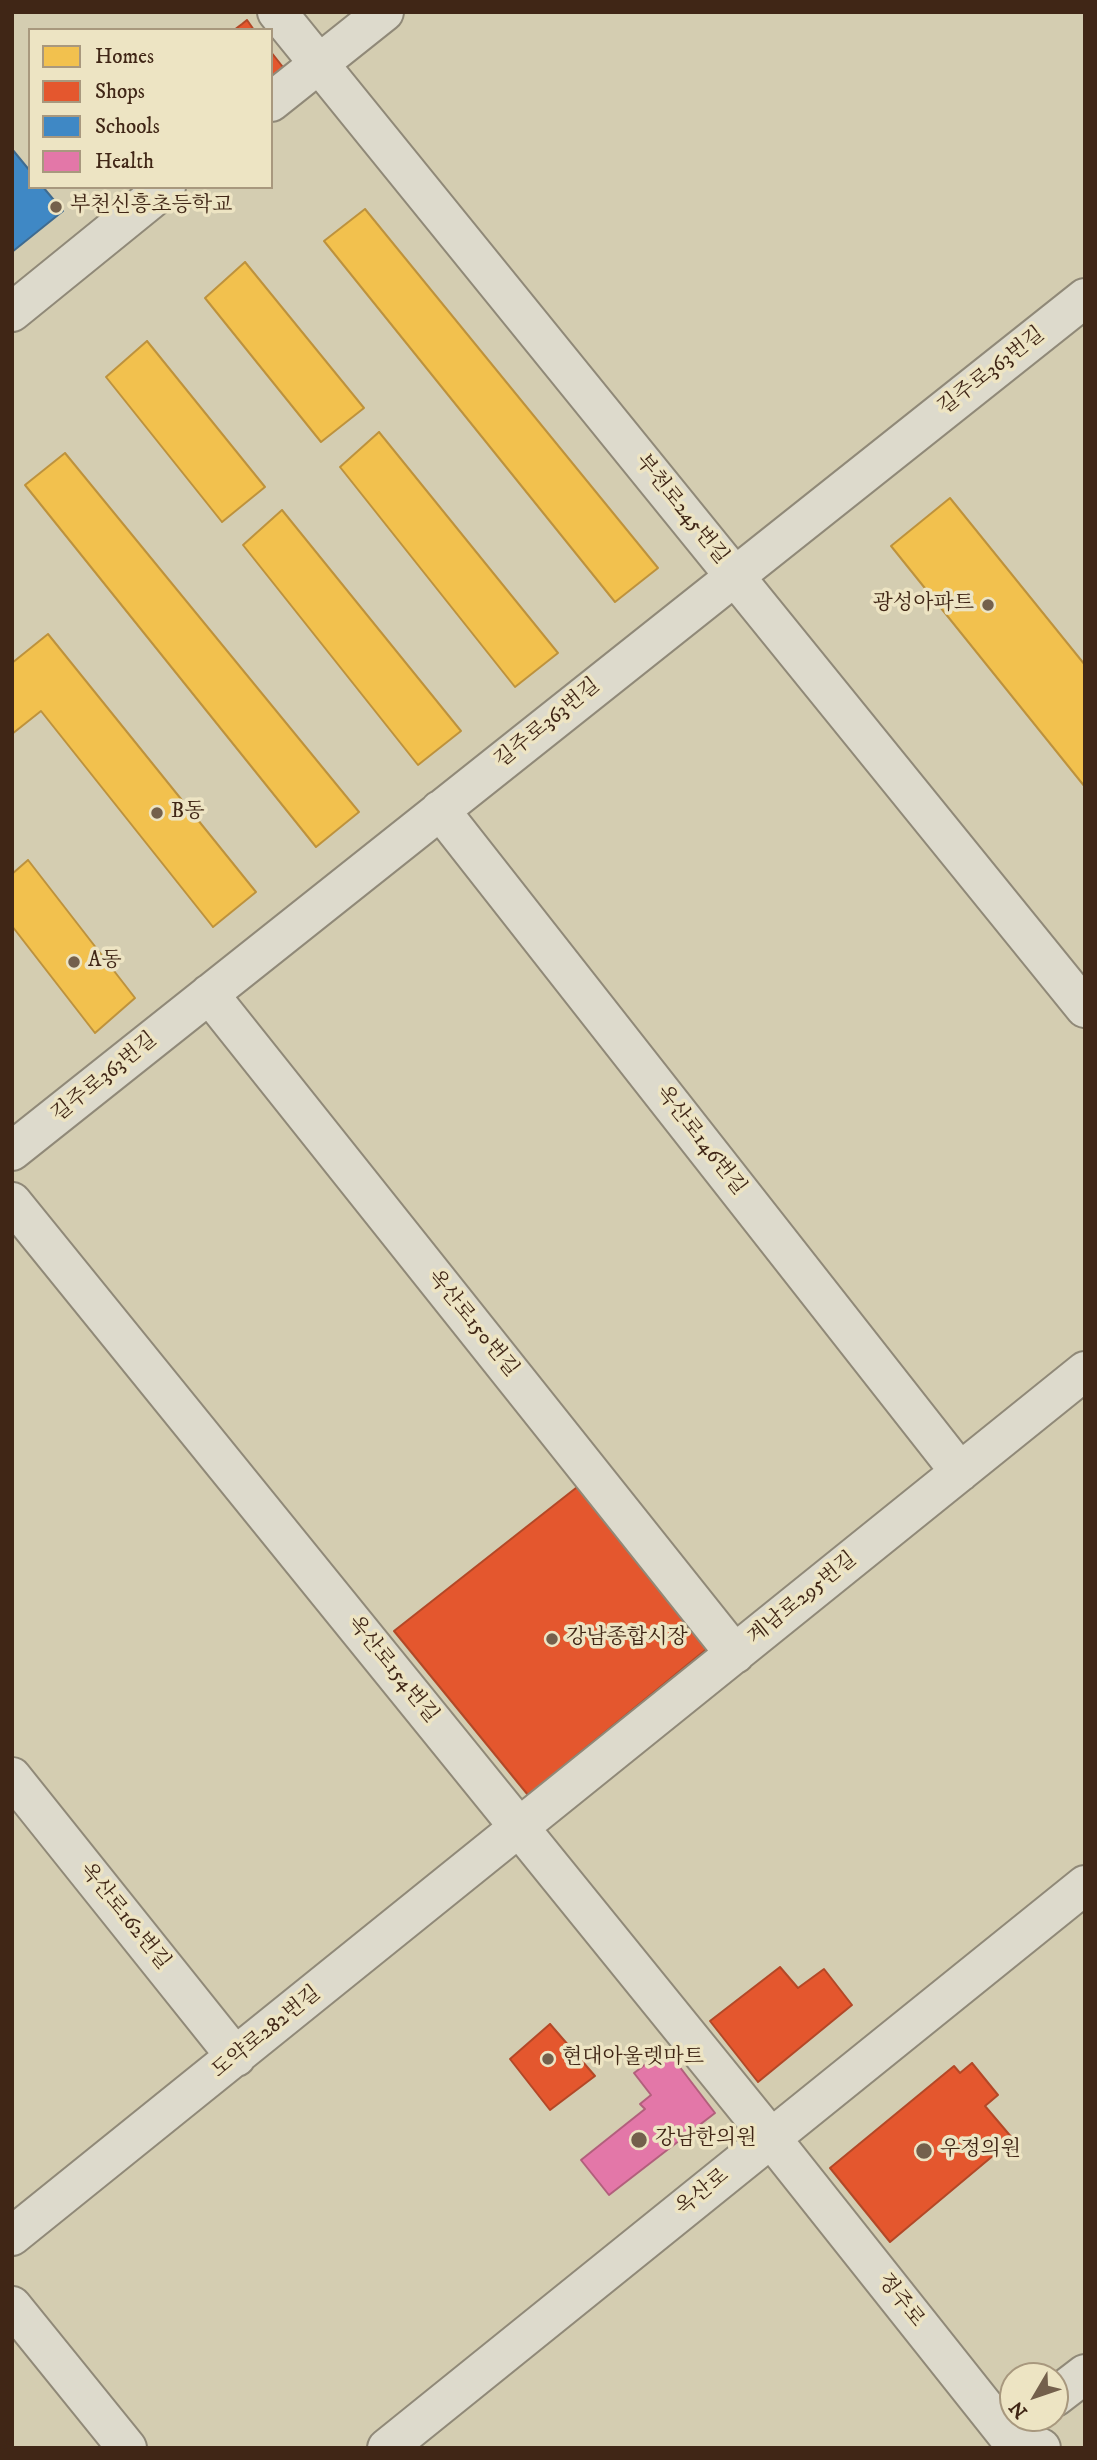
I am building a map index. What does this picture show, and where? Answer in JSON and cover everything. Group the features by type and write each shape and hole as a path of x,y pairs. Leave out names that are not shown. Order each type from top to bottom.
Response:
{"street":[{"name":"부천로245번길","path":"277,12 1085,1007"},
{"path":"273,100 384,12"},
{"path":"12,312 164,189"},
{"name":"길주로363번길","path":"12,1151 1085,298"},
{"name":"옥산로146번길","path":"440,810 960,1472"},
{"name":"옥산로150번길","path":"209,995 735,1654"},
{"name":"옥산로154번길","path":"12,1202 771,2138"},
{"name":"계남로295번길","path":"520,1828 1085,1371"},
{"name":"옥산로162번길","path":"12,1777 236,2057"},
{"name":"도약로282번길","path":"12,2236 520,1828"},
{"name":"옥산로","path":"387,2448 1085,1885"},
{"name":"정주로","path":"771,2138 1017,2437"},
{"path":"12,2306 127,2448"},
{"path":"1069,2386 1085,2374"}],"building: Homes":[{"path":"365,209 658,568 615,602 324,241"},
{"path":"245,262 364,408 321,442 205,298"},
{"path":"147,341 265,487 222,522 106,377"},
{"path":"379,432 558,653 515,687 340,467"},
{"path":"65,453 359,812 316,847 25,485"},
{"name":"광성아파트","path":"950,498 1085,665 1085,787 891,546"},
{"path":"282,510 461,731 418,765 243,545"},
{"name":"B동","path":"48,634 256,892 213,927 41,711 12,734 12,663"},
{"name":"A동","path":"28,860 135,998 95,1033 12,926 12,874"}],"building: Shops":[{"path":"247,20 253,28 237,28"},
{"path":"273,55 286,71 273,81"},
{"name":"강남종합시장","path":"581,1484 709,1647 528,1795 394,1631"},
{"path":"780,1967 798,1988 824,1969 852,2005 758,2082 710,2021"},
{"path":"550,2024 595,2076 550,2110 510,2059"},
{"path":"972,2063 998,2095 985,2106 1013,2139 890,2242 830,2168 954,2066 960,2073"}],"building: Schools":[{"path":"12,149 28,169 28,189 45,189 63,211 12,252"}],"building: Health":[{"path":"666,2049 715,2113 609,2195 581,2160 645,2109 640,2104 651,2095 634,2073"}],"place":[{"name":"부천신흥초등학교","path":"56,207"},
{"name":"광성아파트","path":"988,605"},
{"name":"B동","path":"157,813"},
{"name":"A동","path":"74,962"},
{"name":"강남종합시장","path":"552,1639"},
{"name":"현대아울렛마트","path":"548,2059"},
{"name":"강남한의원","path":"639,2140"},
{"name":"우정의원","path":"924,2151"}]}
